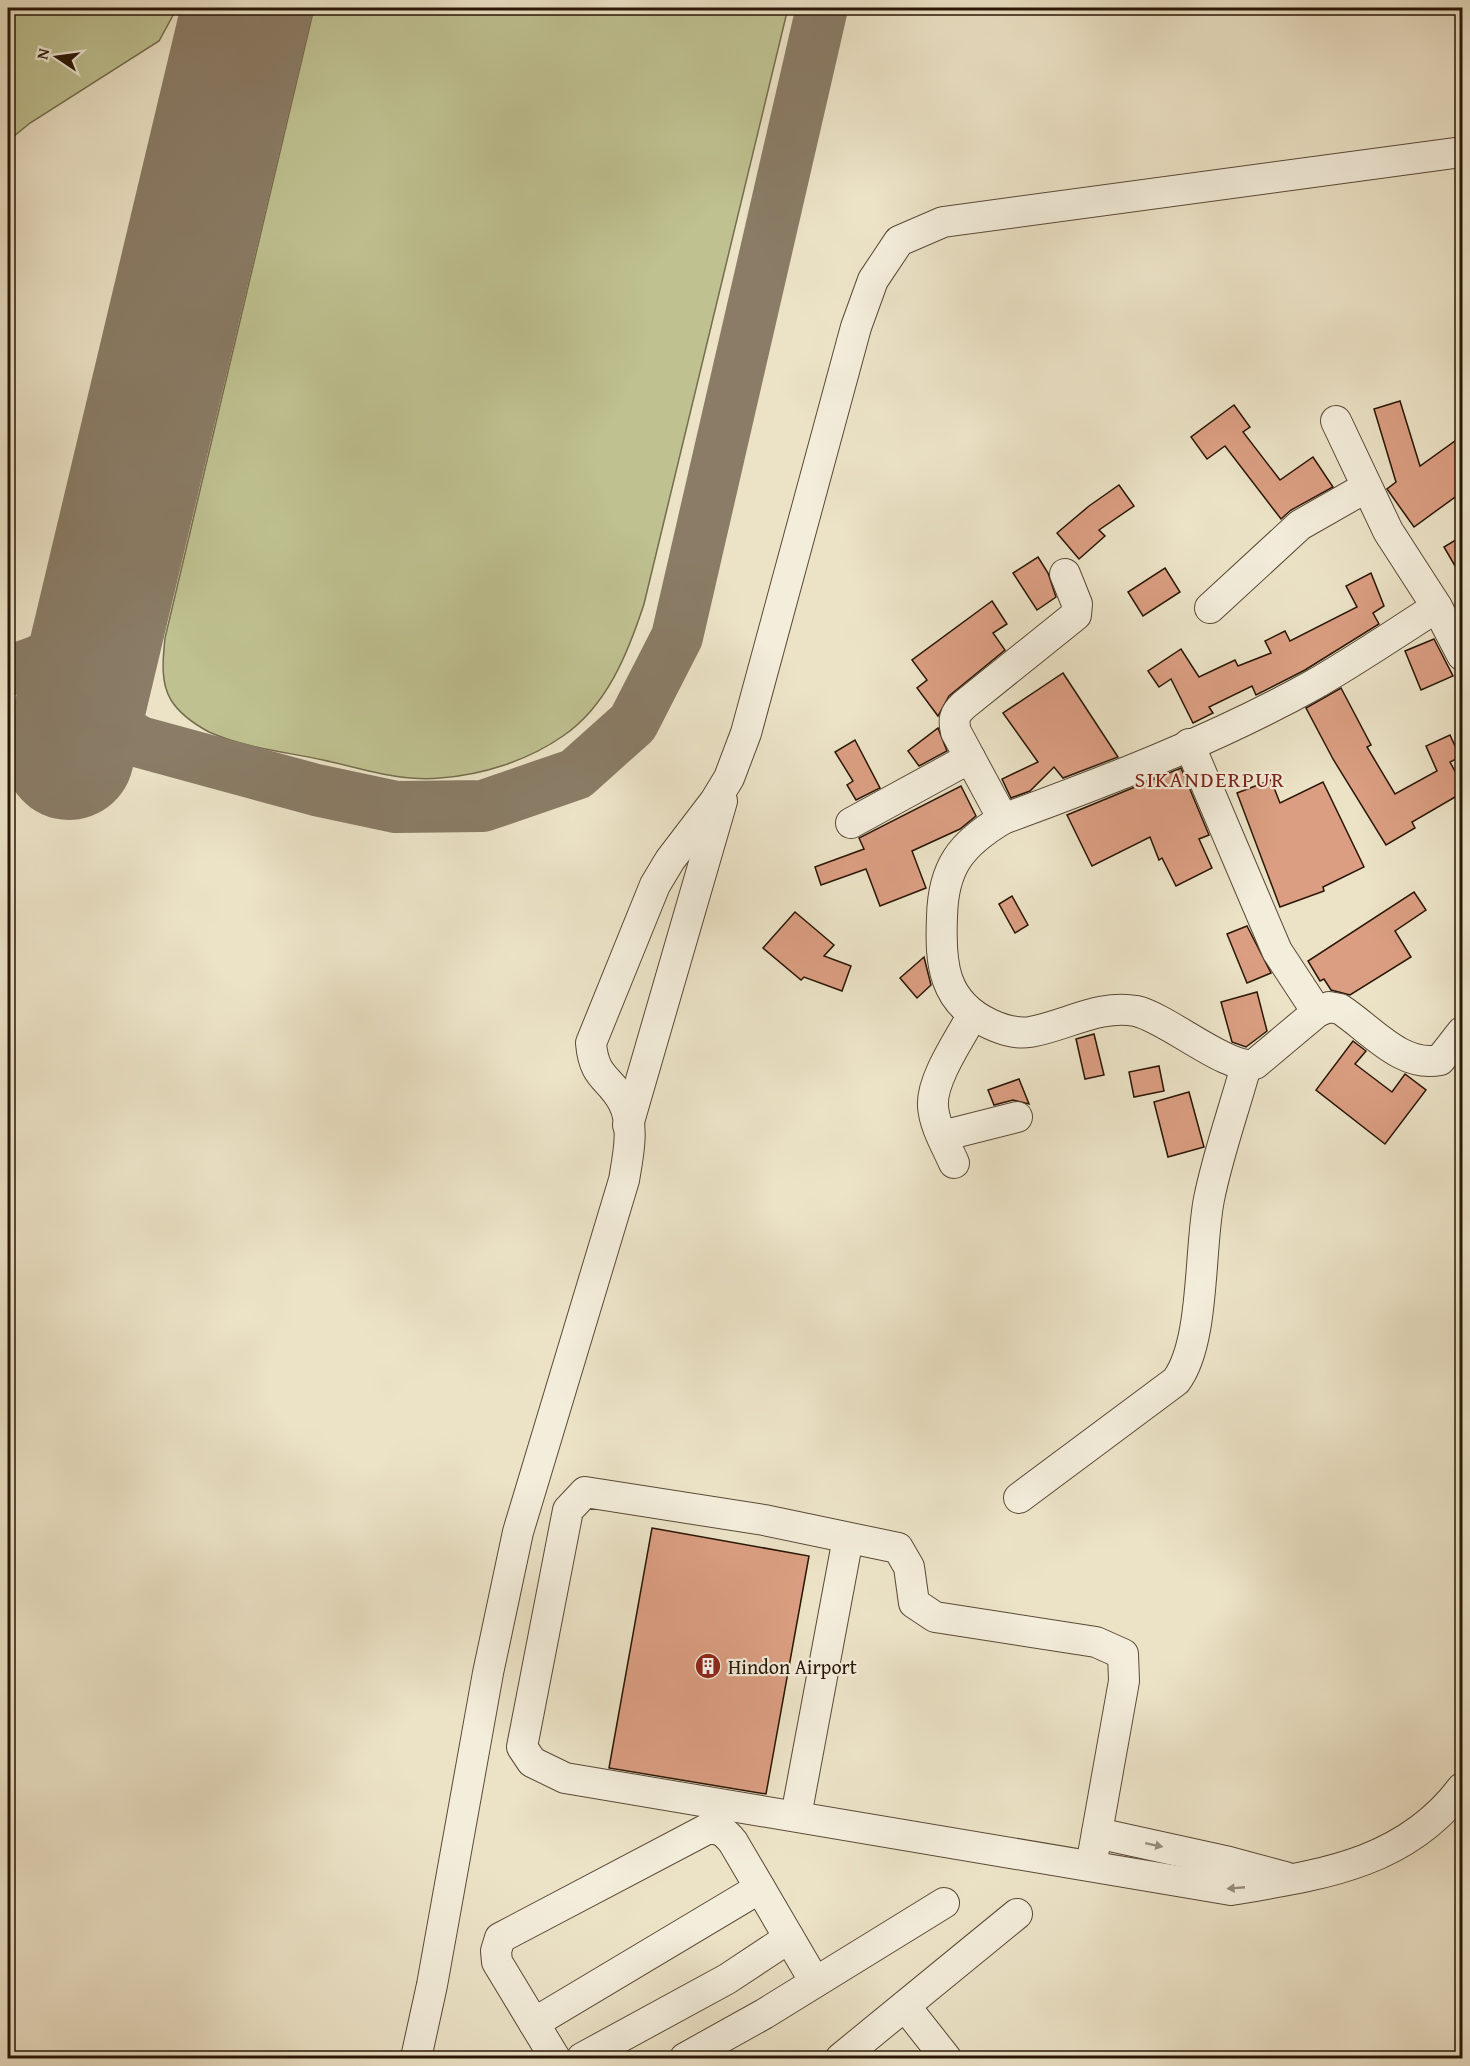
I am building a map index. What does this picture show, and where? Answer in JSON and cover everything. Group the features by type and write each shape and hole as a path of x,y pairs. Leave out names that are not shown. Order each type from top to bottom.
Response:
{"street":[{"path":"628,1125 729,778 746,733 856,327 873,280 899,241 943,222 1462,152"},
{"path":"1335,421 1365,488 1388,531 1437,607 1462,655"},
{"path":"1210,608 1300,525 1365,488"},
{"path":"1003,819 956,732 953,721 956,712 1076,615 1077,604 1065,574"},
{"path":"1437,607 1312,685 1189,744 1003,819 986,829 963,849 946,877 942,940 948,986 959,1003 972,1016 1015,1032 1030,1031 1116,1010 1137,1011 1162,1021 1230,1061 1246,1066 1255,1064 1317,1012 1329,1007 1340,1009 1402,1055 1416,1061 1440,1060 1462,1032"},
{"path":"1189,744 1277,951 1317,1012"},
{"path":"851,823 970,758"},
{"path":"416,2058 432,1985 488,1673 518,1532 624,1180 630,1149 623,1103 600,1076 592,1061 591,1043 655,885 669,860 715,801 729,778"},
{"path":"954,1163 942,1136 933,1104 937,1084 972,1016"},
{"path":"1019,1498 1176,1381 1185,1369 1195,1339 1209,1197 1246,1066"},
{"path":"942,1136 1017,1117"},
{"path":"1091,1866 1124,1681 1123,1654 1096,1642 935,1617 914,1603 909,1567 898,1548 764,1520 585,1492 568,1510 522,1748 532,1762 565,1778 1231,1890 1320,1875 1365,1861 1415,1836 1462,1788"},
{"path":"528,1499 568,1510"},
{"path":"795,1816 848,1538"},
{"path":"555,2058 497,1962 496,1951 500,1938 511,1930 707,1829 717,1828 726,1833 815,1982"},
{"path":"1097,1833 1229,1862 1293,1880"},
{"path":"534,2023 760,1888"},
{"path":"685,2058 944,1903"},
{"path":"841,2058 1017,1914"},
{"path":"582,2058 728,1979 789,1938"},
{"path":"905,2006 946,2058"}],"green space":[{"path":"8,8 177,8 159,41 30,123 8,141"},
{"path":"314,8 788,8 644,604 631,641 604,694 578,724 534,753 472,774 425,779 410,778 237,742 209,732 188,718 178,710 165,686 163,670 165,638"}],"building":[{"path":"1400,401 1420,466 1462,436 1462,492 1414,527 1387,489 1396,482 1374,409"},
{"path":"1234,405 1250,427 1243,432 1280,480 1313,457 1333,487 1291,510 1281,519 1225,446 1207,459 1191,437"},
{"path":"1119,485 1134,506 1099,530 1105,536 1079,559 1057,533"},
{"path":"1462,536 1462,578 1444,547"},
{"path":"1038,557 1048,573 1056,597 1037,610 1013,573"},
{"path":"1165,568 1180,592 1143,616 1128,592"},
{"path":"1371,573 1384,606 1373,613 1379,624 1305,670 1256,695 1252,686 1209,707 1213,713 1193,723 1171,679 1159,687 1148,671 1181,649 1199,677 1235,660 1238,666 1271,653 1265,641 1285,631 1290,641 1357,607 1346,586"},
{"path":"992,601 1007,624 993,633 1005,650 949,696 938,716 917,688 927,680 912,660"},
{"path":"1434,639 1453,676 1421,690 1405,651"},
{"path":"1063,673 1118,757 1063,778 1054,767 1030,791 1011,798 1002,779 1038,762 1003,713"},
{"path":"1341,688 1371,745 1367,747 1395,794 1437,771 1426,746 1450,735 1460,757 1450,762 1462,784 1462,793 1412,822 1415,828 1386,845 1333,759 1306,708"},
{"path":"938,728 947,751 919,766 908,751"},
{"path":"855,740 880,788 856,800 847,785 853,781 835,752"},
{"path":"1181,768 1209,835 1199,839 1212,868 1176,886 1162,858 1159,860 1150,837 1092,866 1067,815"},
{"path":"1271,780 1280,803 1323,782 1364,867 1323,887 1324,891 1280,907 1237,793"},
{"path":"961,786 976,816 960,829 912,851 926,888 880,906 866,869 821,885 815,867 864,849 859,838"},
{"path":"1414,892 1426,910 1395,931 1411,957 1350,995 1331,990 1324,979 1320,981 1308,961"},
{"path":"1012,896 1028,925 1015,933 999,904"},
{"path":"795,912 834,945 824,956 851,966 842,991 804,977 801,980 763,948"},
{"path":"1247,926 1271,973 1247,983 1227,934"},
{"path":"924,957 931,985 917,998 900,978"},
{"path":"1257,992 1267,1031 1246,1047 1232,1042 1221,1002"},
{"path":"1094,1034 1104,1075 1085,1079 1076,1039"},
{"path":"1353,1041 1366,1051 1355,1064 1392,1092 1405,1074 1426,1090 1385,1144 1316,1090"},
{"path":"1159,1066 1164,1091 1134,1097 1129,1072"},
{"path":"1019,1079 1029,1104 1013,1100 994,1105 988,1090"},
{"path":"1189,1092 1204,1147 1168,1157 1154,1102"},
{"name":"Hindon Airport","path":"652,1528 809,1556 766,1794 609,1768"}],"taxiway":[{"path":"95,648 95,679 101,704 106,715 126,734 140,742 316,790 396,807 483,806 576,774 633,723 677,637 822,8"},
{"path":"8,670 29,665 46,657 61,648 74,636 94,608 112,573"}],"runway":[{"path":"69,755 247,8"}],"place":[{"name":"Hindon Airport","path":"708,1666"}],"district":[{"name":"SIKANDERPUR","path":"1210,779"}]}
